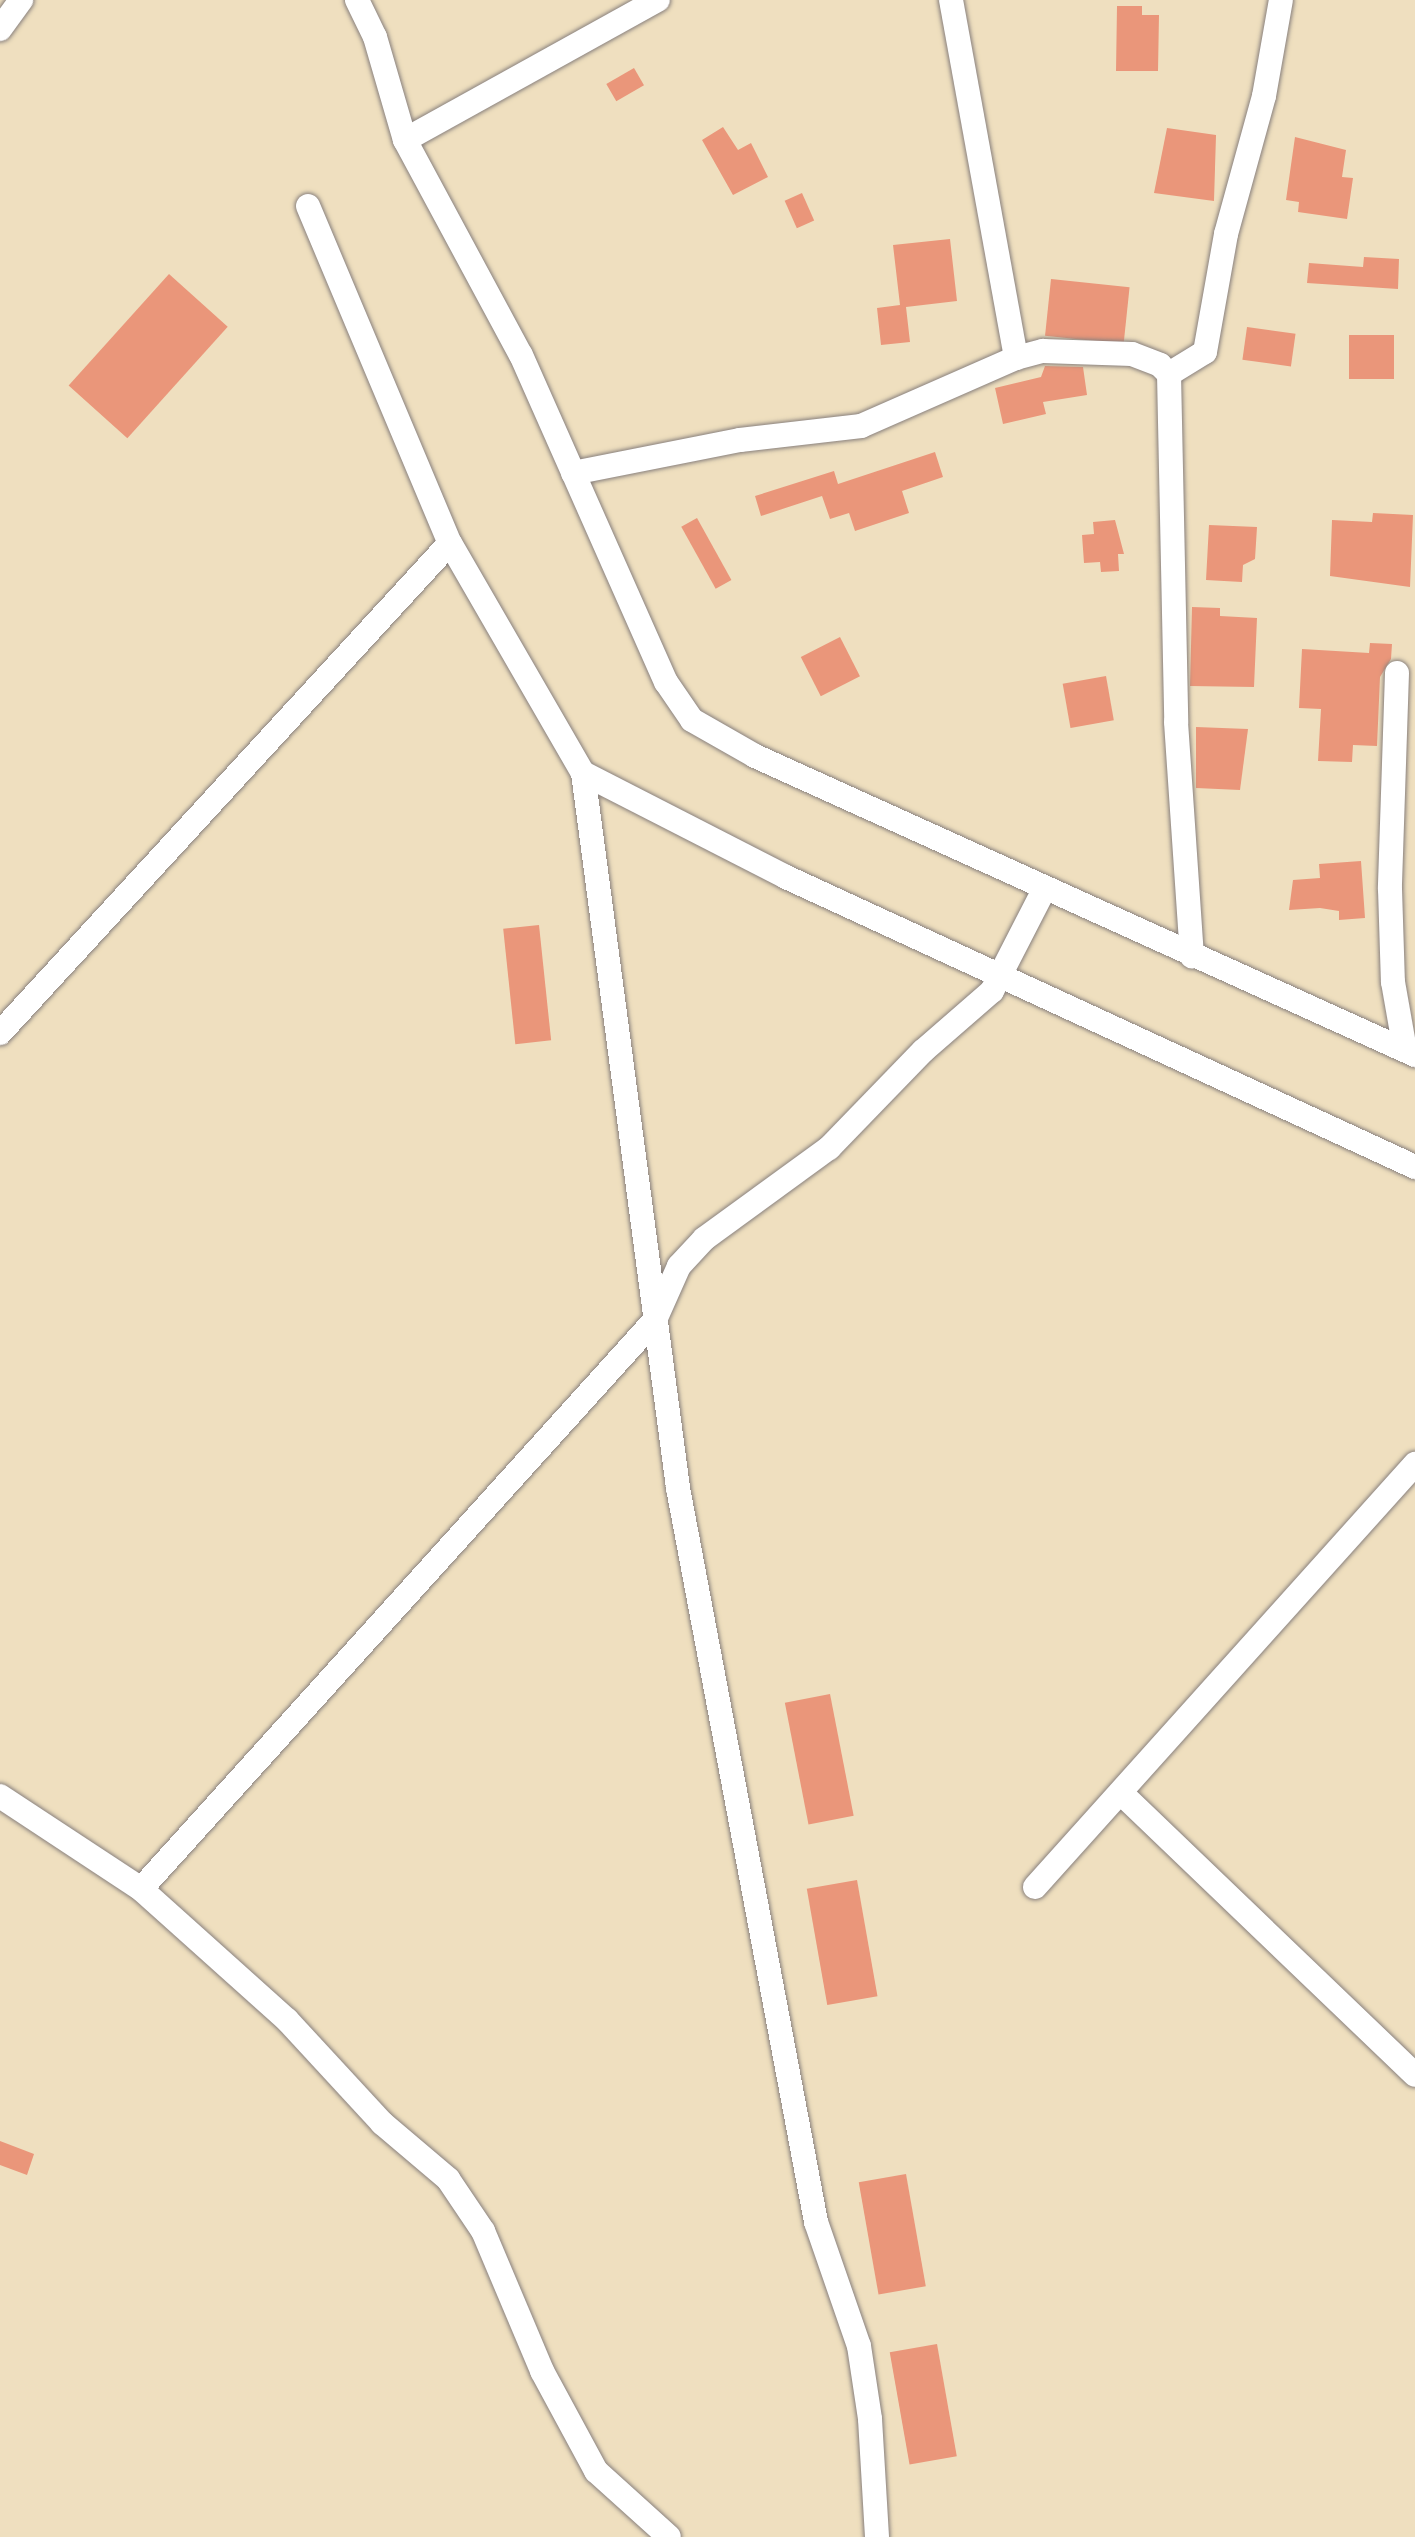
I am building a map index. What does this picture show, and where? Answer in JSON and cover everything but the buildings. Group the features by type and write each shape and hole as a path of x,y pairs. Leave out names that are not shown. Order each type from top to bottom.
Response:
{"street":[{"path":"0,29 21,0"},
{"path":"357,0 375,37 405,140 521,355 666,682 692,720 755,756 1410,1053"},
{"path":"405,140 658,0"},
{"path":"951,0 1016,358"},
{"path":"1169,374 1205,352 1226,234 1264,96 1281,0"},
{"path":"308,206 450,543 583,773 678,1488 816,2222 859,2346 870,2419 877,2537"},
{"path":"573,473 726,442 861,426 1016,358 1078,349 1151,358 1169,374 1176,722 1192,956"},
{"path":"0,1033 450,543"},
{"path":"1397,673 1390,889 1393,982 1410,1053"},
{"path":"583,773 786,877 1004,973 1415,1167"},
{"path":"141,1889 655,1320 679,1266 704,1239 829,1148 923,1051 992,991 1004,973 1022,925 1045,888"},
{"path":"1035,1887 1415,1464"},
{"path":"1121,1793 1415,2075"},
{"path":"0,1796 141,1889 287,2020 382,2123 448,2179 483,2231 542,2371 596,2471 669,2537"}]}
